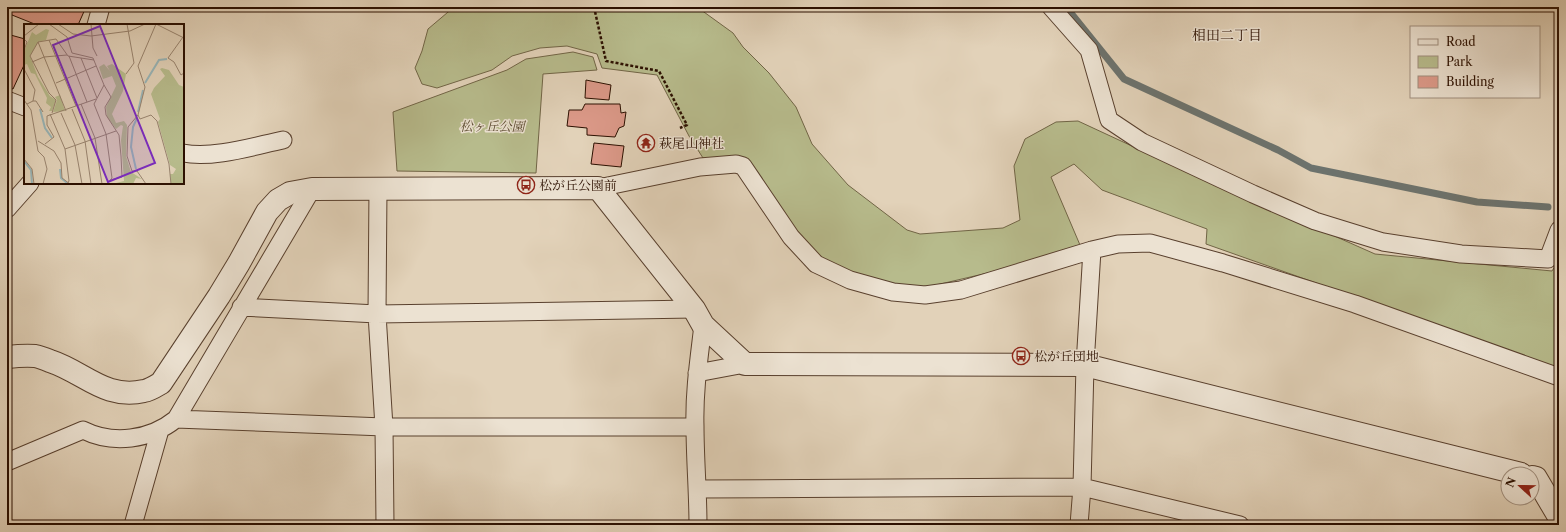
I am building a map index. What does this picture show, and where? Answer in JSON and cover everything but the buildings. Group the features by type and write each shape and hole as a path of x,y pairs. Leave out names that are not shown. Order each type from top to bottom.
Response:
{"street":[{"path":"96,24 101,7"},
{"path":"1051,7 1089,50 1108,120 1142,142 1253,194 1315,221 1383,242 1461,254 1548,259 1559,230"},
{"path":"7,100 24,107"},
{"path":"184,153 205,154 234,151 283,140"},
{"path":"7,358 36,356 70,369 97,386 113,392 131,393 146,391 161,383 239,263 268,212 278,200 290,193 312,189 598,188 700,167 736,164 743,166 791,237 816,264 850,280 893,292 925,295 961,290 1092,250 1118,244 1150,243 1223,263 1356,304 1559,377"},
{"path":"7,209 29,184"},
{"path":"378,188 377,314 384,427 384,525"},
{"path":"598,188 699,317 745,364"},
{"path":"7,462 83,430 94,435 113,438 141,437 160,430 176,419 241,306 312,189"},
{"path":"1079,525 1082,487 1085,365 1092,250"},
{"path":"241,306 377,314 699,317"},
{"path":"698,525 698,489 694,426 699,317"},
{"path":"697,374 745,364 1085,365 1500,469"},
{"path":"176,419 384,427 694,426"},
{"path":"133,525 160,430"},
{"path":"1540,483 1556,503"},
{"path":"698,489 1082,487 1240,525"}],"path":[{"path":"594,7 606,61 659,71 687,125 680,128"}],"green space":[{"path":"454,7 697,7 733,33 743,47 769,73 796,107 812,144 848,185 907,230 920,234 1003,228 1020,220 1014,166 1025,139 1056,122 1078,121 1375,254 1552,271 1559,260 1559,369 1206,244 1207,229 1102,190 1074,164 1051,177 1080,245 996,271 919,289 875,282 821,259 783,217 739,157 703,158 689,136 657,75 602,68 597,54 567,46 540,48 512,56 492,70 437,88 422,84 415,68 422,51 428,29"},
{"name":"松ヶ丘公園","path":"573,52 593,57 597,70 543,74 536,173 397,171 393,112 507,70 526,59"}],"waterway":[{"path":"1066,7 1124,79 1278,150 1311,168 1477,202 1548,207"}],"place":[{"name":"萩尾山神社","path":"646,143"},
{"name":"松が丘公園前","path":"526,185"},
{"name":"松が丘団地","path":"1021,356"}],"district":[{"name":"相田二丁目","path":"1227,35"}]}
